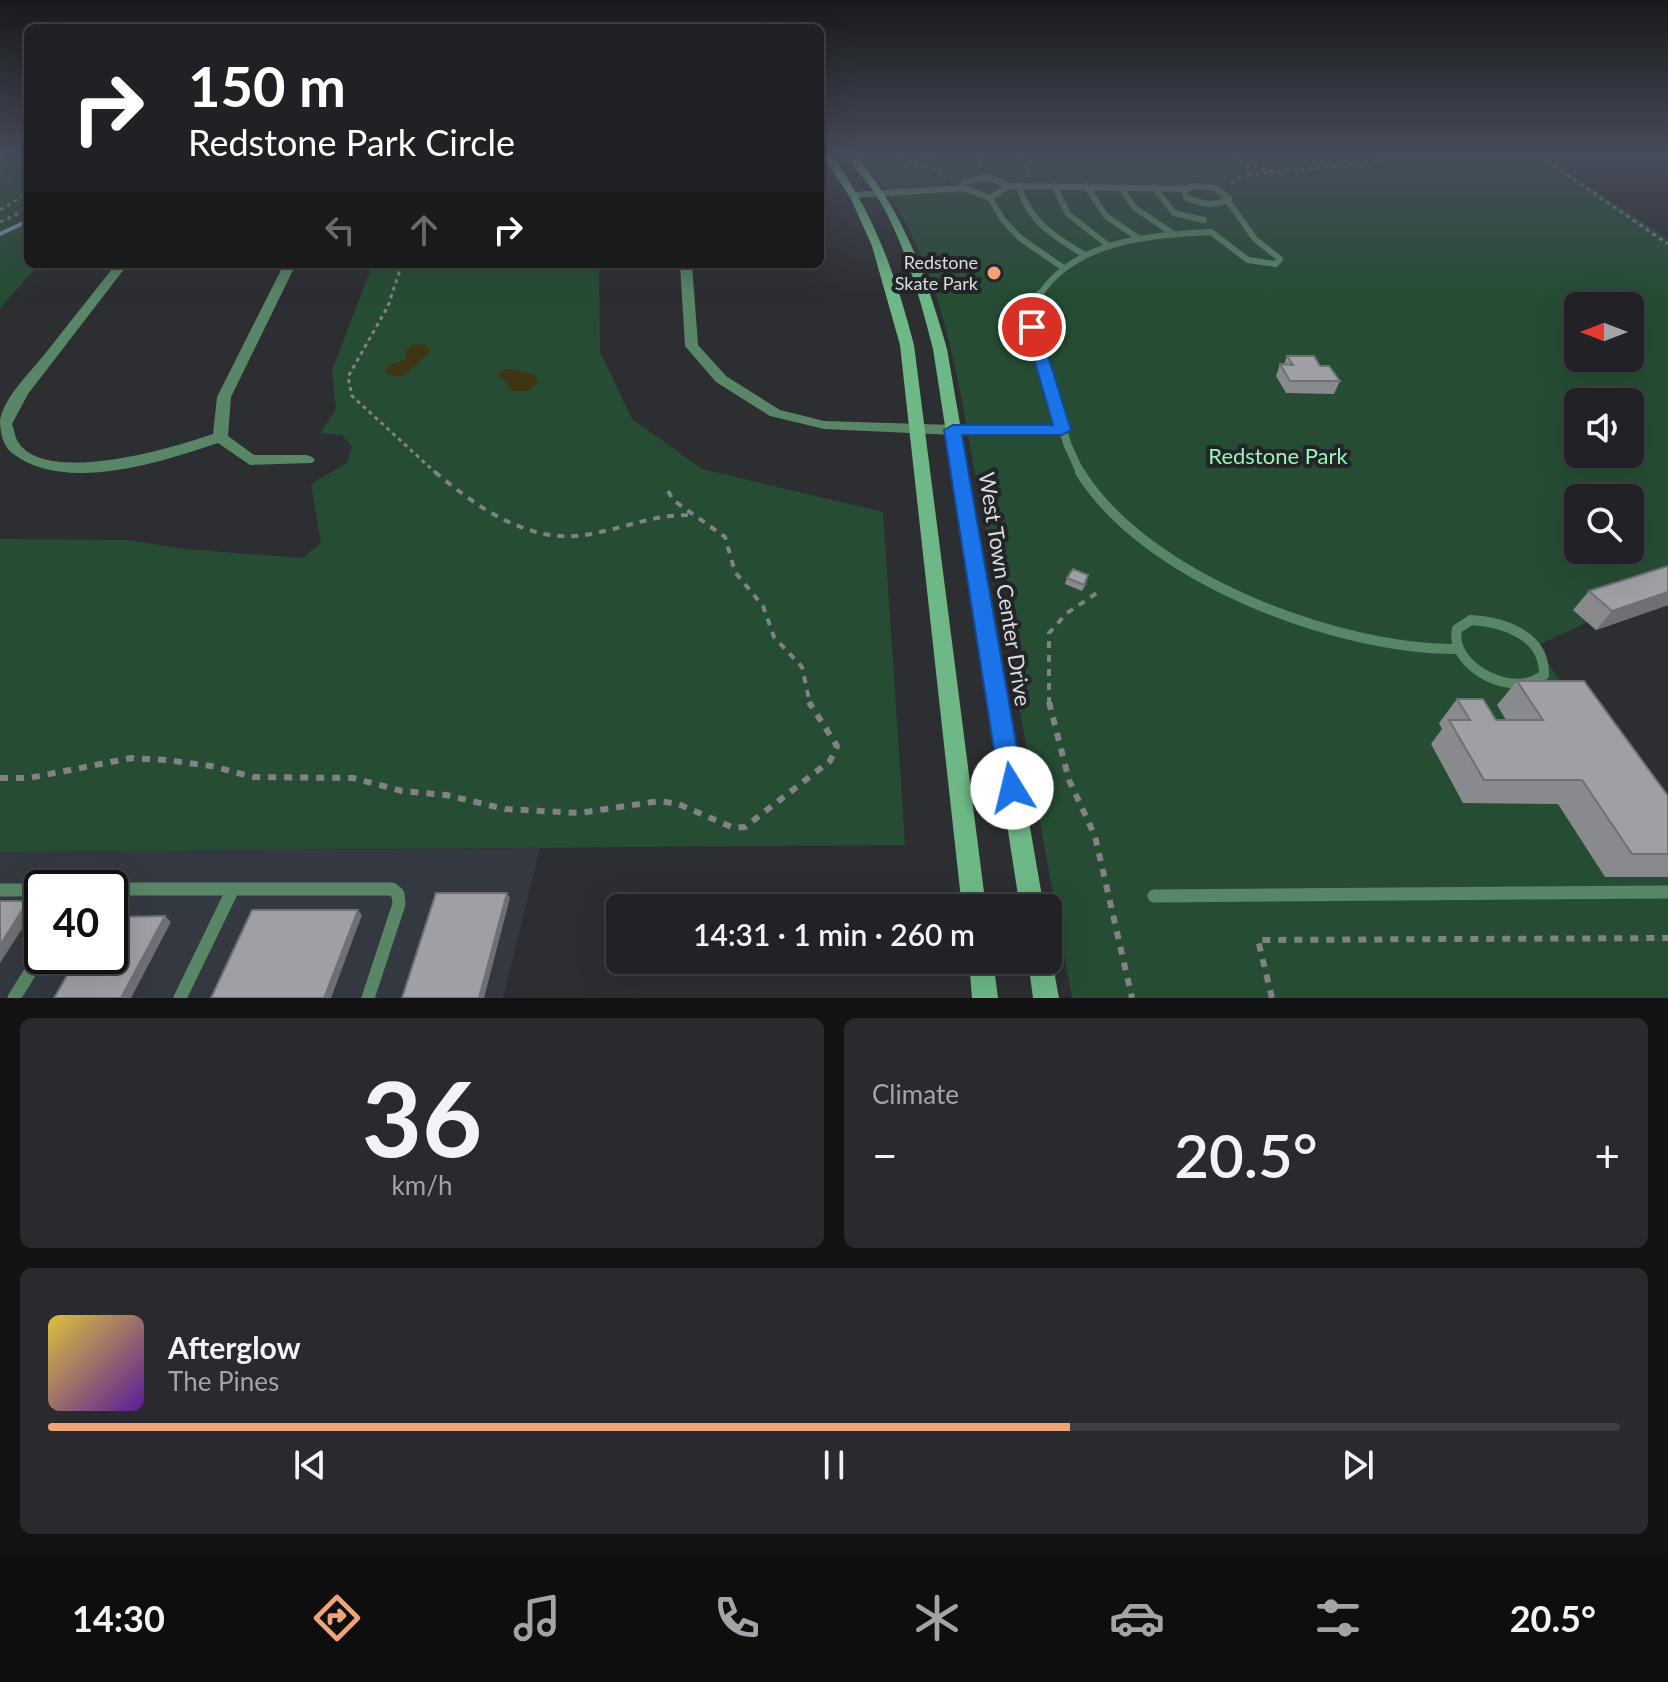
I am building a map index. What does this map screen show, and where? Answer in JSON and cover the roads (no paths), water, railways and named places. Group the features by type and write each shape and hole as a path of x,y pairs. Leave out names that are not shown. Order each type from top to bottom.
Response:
{"street":[{"path":"859,203 879,242 892,279 907,345 972,894"},
{"name":"West Town Center Drive","path":"884,203 905,240 926,294 940,349 1030,894"},
{"path":"119,268 21,393 5,424 6,448 30,459 65,467 157,458 220,437"},
{"path":"220,437 224,397 288,268"},
{"path":"686,268 692,346 721,379 775,413 824,425 953,430"},
{"path":"220,437 250,460 307,460"},
{"path":"982,974 985,998"},
{"path":"1042,974 1046,998"}],"lane":[{"path":"992,203 1010,230 1062,267"},
{"path":"1024,203 1044,228 1085,255"},
{"path":"1061,203 1071,218 1109,246"},
{"path":"1097,203 1106,216 1138,238"},
{"path":"1129,203 1139,213 1172,233"},
{"path":"1166,203 1174,213 1204,220"},
{"path":"1223,203 1199,203 1211,232 1250,262 1265,266 1276,264 1280,259 1255,239 1229,203"},
{"path":"1211,232 1172,233 1109,246 1062,267 1039,294 1032,327 1070,457 1086,487 1115,516 1154,546 1206,578 1268,607 1334,630 1405,648 1457,649 1478,671 1506,683 1528,684 1544,675 1544,658 1536,646 1512,629 1497,623 1471,620 1460,624 1454,632 1457,649"},
{"path":"953,430 1062,430"},
{"path":"128,889 392,889 398,894 399,904 368,998"},
{"path":"180,998 233,889"},
{"path":"0,890 24,890"},
{"path":"1154,896 1668,892"},
{"path":"14,998 29,974"}],"waterway":[{"path":"0,234 24,223"}],"place":[{"name":"Redstone Skate Park","path":"994,273"}],"park label":[{"name":"Redstone Park","path":"1278,456"}]}
